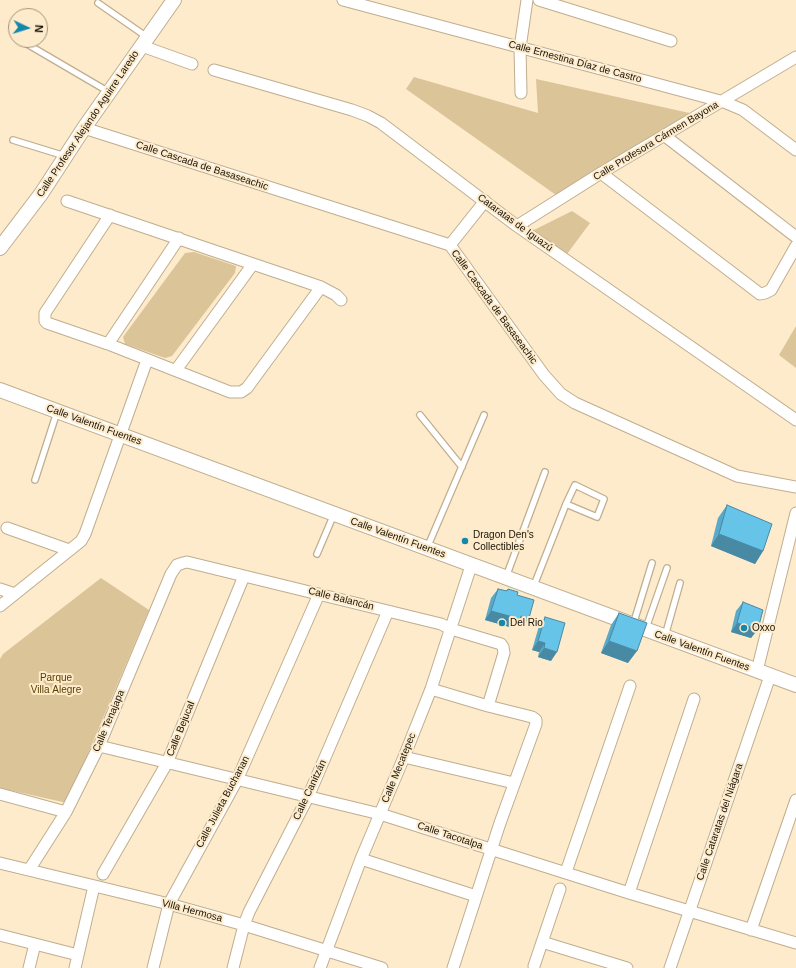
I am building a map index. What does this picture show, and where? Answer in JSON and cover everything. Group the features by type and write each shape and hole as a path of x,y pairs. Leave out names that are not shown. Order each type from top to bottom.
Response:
{"street":[{"name":"Calle Profesor Alejando Aguirre Laredo","path":"0,248 41,194 84,128 174,0"},
{"name":"Calle Ernestina Díaz de Castro","path":"343,0 724,102 743,110 796,150"},
{"path":"521,93 520,48 527,0"},
{"path":"539,0 671,41"},
{"path":"145,42 192,64"},
{"name":"Calle Profesora Cármen Bayona","path":"517,226 601,173 795,60"},
{"name":"Cataratas de Iguazú","path":"214,70 368,116 393,132 517,226 796,420"},
{"name":"Calle Cascada de Basaseachic","path":"84,128 450,245 544,375 561,394 575,404 737,476 796,487"},
{"path":"665,136 796,237"},
{"path":"601,173 757,292 765,293 773,288 796,246"},
{"path":"67,201 321,287 336,295 341,300"},
{"path":"450,245 485,201"},
{"path":"110,215 44,313 45,321 230,392 241,392 247,388 321,287"},
{"path":"108,344 179,238"},
{"path":"176,370 253,264"},
{"path":"0,606 81,541 85,534 147,360"},
{"name":"Calle Valentín Fuentes","path":"0,390 796,685"},
{"name":"Calle Cataratas del Niágara","path":"670,968 764,673 796,513"},
{"path":"7,528 69,550"},
{"name":"Calle Balancán","path":"177,565 187,562 319,594 441,624 451,629 498,643 503,646 504,653 488,706"},
{"name":"Calle Tenajapa","path":"29,870 66,812 99,746 171,574 177,565"},
{"name":"Calle Mecatepec","path":"320,968 360,859 404,757 431,689 469,572 473,566"},
{"name":"Calle Bejucal","path":"103,874 167,763 244,576"},
{"path":"0,589 16,594"},
{"name":"Calle Julieta Buchanan","path":"153,968 169,904 237,780 319,594"},
{"name":"Calle Canitzán","path":"233,968 244,925 308,797 388,611"},
{"path":"566,872 630,686"},
{"path":"431,689 532,717 536,720 536,726 514,783 453,968"},
{"path":"628,893 694,700"},
{"name":"Calle Tacotalpa","path":"99,746 380,814 689,912 796,943"},
{"path":"404,757 514,783"},
{"path":"0,794 66,812"},
{"path":"751,930 796,800"},
{"path":"360,859 476,896"},
{"name":"Villa Hermosa","path":"0,863 169,904 244,925 382,968"},
{"path":"75,968 94,886"},
{"path":"534,966 560,889"},
{"path":"0,935 78,955"},
{"path":"542,942 627,968"},
{"path":"29,968 35,944"}],"lane":[{"path":"98,3 145,42"},
{"path":"34,48 109,92"},
{"path":"13,140 65,156"},
{"path":"35,480 58,412"},
{"path":"420,415 462,467"},
{"path":"427,549 484,415"},
{"path":"506,578 545,472"},
{"path":"533,588 566,504 575,485 604,499 596,517 566,504"},
{"path":"316,554 334,514"},
{"path":"639,627 652,563"},
{"path":"639,627 667,568"},
{"path":"665,637 680,583"}],"green space":[{"path":"414,77 538,113 536,79 694,114 556,195 406,89"},
{"path":"572,211 590,223 567,254 534,230"},
{"path":"194,252 236,266 235,273 172,356 165,358 125,344 123,337 185,253"},
{"path":"796,326 796,368 779,355"},
{"name":"Parque Villa Alegre","path":"101,578 149,610 67,803 0,788 0,659 3,654"}],"building":[{"path":"727,505 772,524 763,551 719,534"},
{"path":"498,589 507,591 508,589 518,592 517,595 534,600 529,618 521,616 520,619 491,611"},
{"path":"743,602 763,610 758,629 737,623"},
{"path":"619,613 647,623 637,651 609,641"},
{"path":"545,617 565,623 557,652 544,648 545,643 538,641"}],"place":[{"name":"Dragon Den's Collectibles","path":"465,541"},
{"name":"Del Rio","path":"502,623"},
{"name":"Oxxo","path":"744,628"}]}
